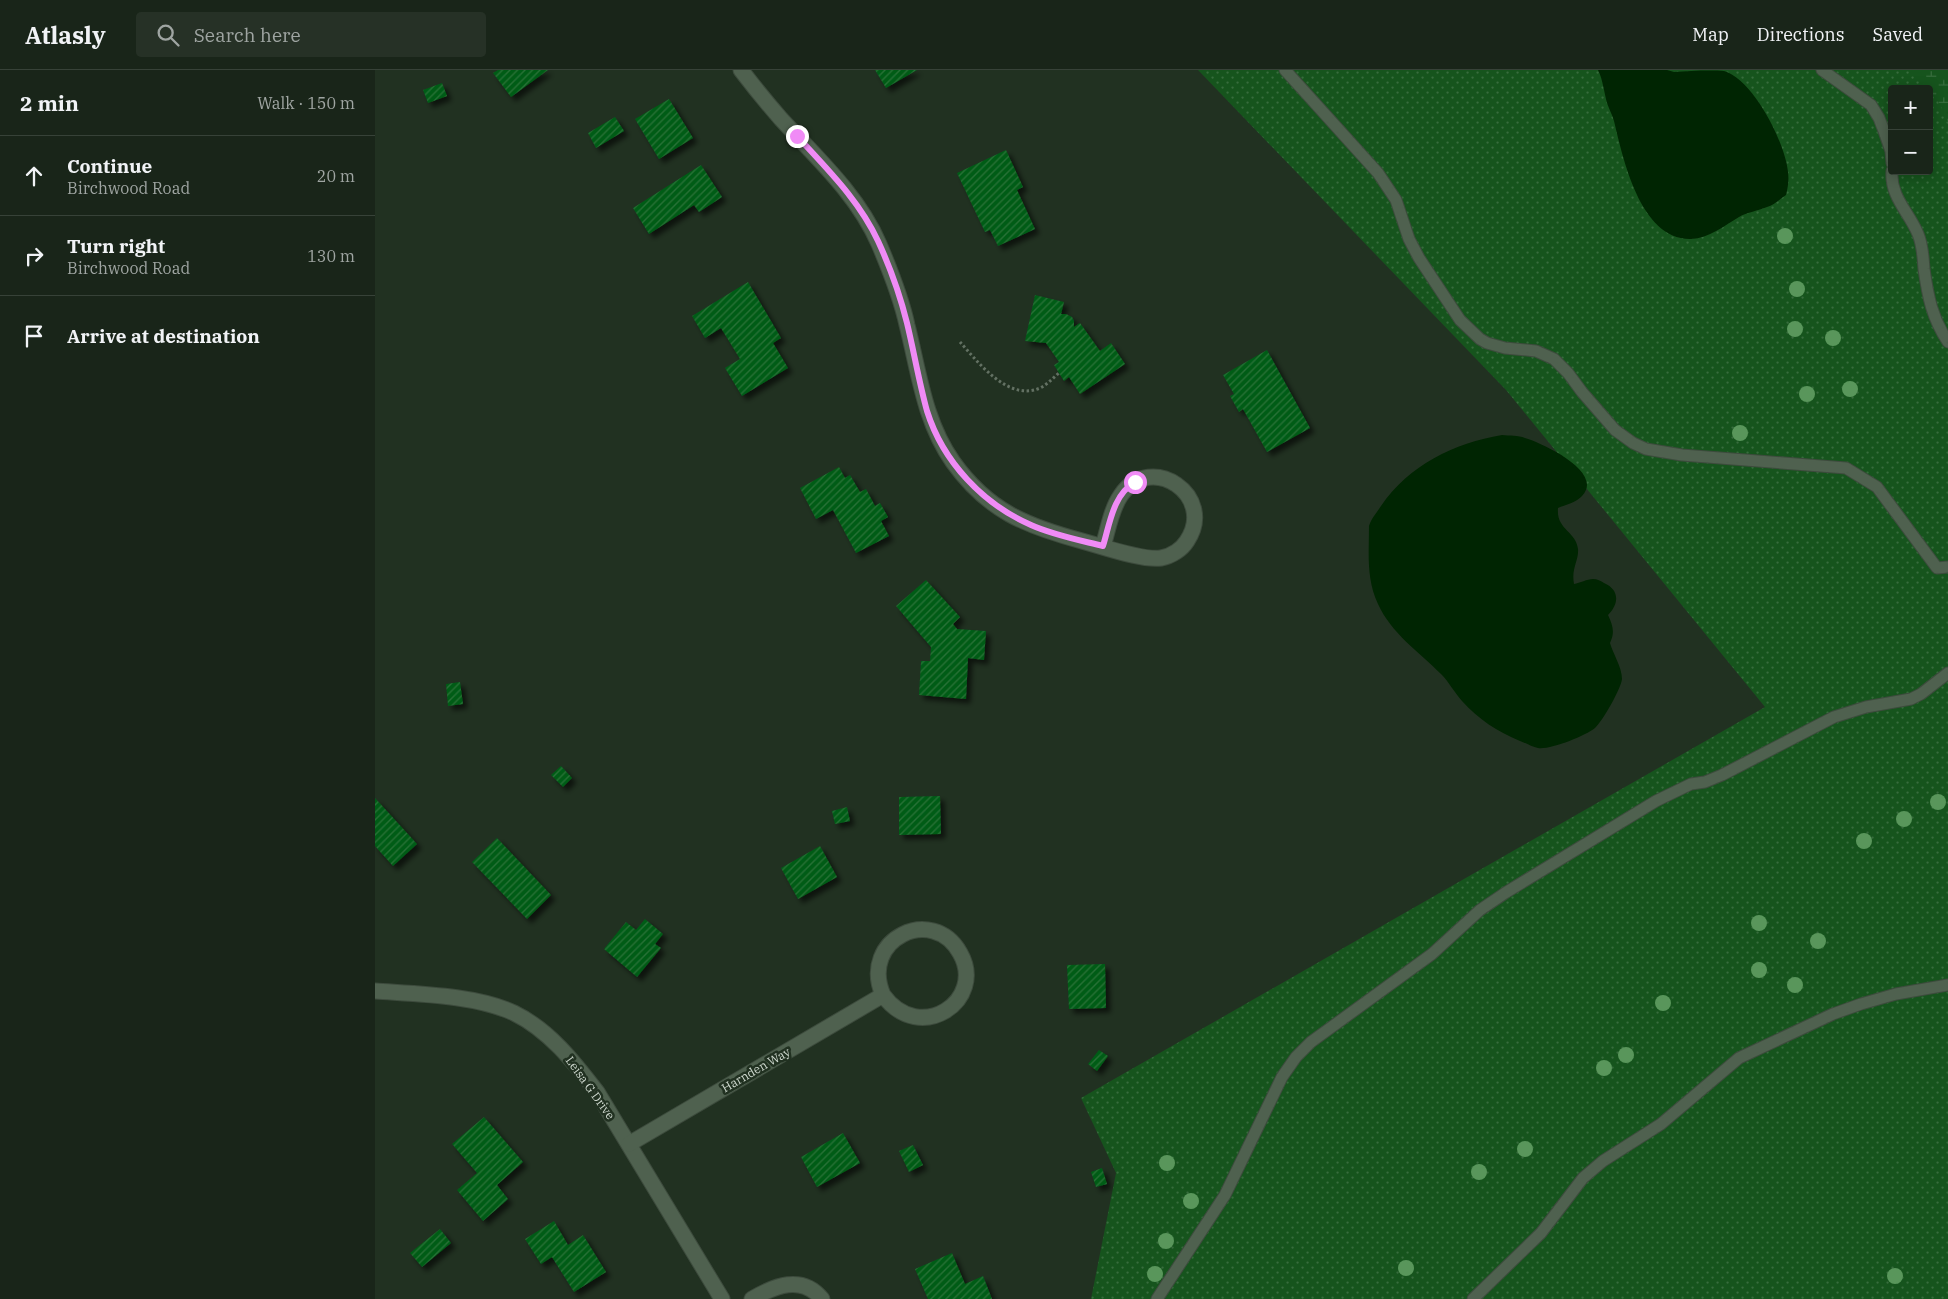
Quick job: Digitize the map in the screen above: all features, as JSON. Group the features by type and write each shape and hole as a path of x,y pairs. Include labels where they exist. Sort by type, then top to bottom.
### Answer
{"street":[{"path":"741,70 779,117 854,200 866,219 878,242 901,302 928,412 938,436 958,469 992,502 1041,530 1146,558 1162,558 1177,551 1185,544 1193,530 1194,515 1190,499 1180,487 1167,479 1151,477 1135,482 1117,500 1103,546"},
{"path":"923,930 941,934 951,941 961,954 966,974 961,994 948,1010 928,1018 907,1016 898,1011 883,995 878,978 880,960 890,944 905,934 923,930"},
{"name":"Leisa G Drive","path":"375,991 458,999 496,1007 515,1014 553,1040 579,1067 597,1092 721,1299"},
{"name":"Harnden Way","path":"629,1144 883,995"},
{"path":"752,1299 781,1285 795,1284 808,1288 822,1299"}],"lane":[{"path":"1285,70 1378,173 1395,200 1409,239 1419,258 1460,320 1480,339 1500,346 1536,351 1554,359 1615,430 1645,449 1682,455 1846,468 1877,487 1937,568 1948,567"},
{"path":"1823,70 1871,105 1879,118 1888,142"},
{"path":"1892,175 1891,181 1895,195 1919,235 1933,314 1948,342"},
{"path":"1157,1299 1225,1195 1282,1077 1296,1057 1311,1042 1432,954 1480,910 1598,835 1656,801 1691,784 1705,782 1730,771 1834,717 1866,707 1911,699 1921,694 1948,673"},
{"path":"1473,1299 1541,1233 1583,1178 1603,1162 1661,1124 1739,1058 1833,1014 1861,1004 1896,994 1948,985"}],"path":[{"path":"960,342 988,373 1005,385 1025,390 1039,388 1059,373"}],"green space":[{"path":"1198,70 1948,70 1948,1299 1091,1299 1116,1173 1081,1098 1765,707 1506,390"},
{"path":"1913,70 1948,70 1948,122 1940,104 1933,95 1933,85 1925,85"}],"shaded area":[{"path":"1598,70 1724,71 1735,77 1757,99 1781,145 1788,172 1786,195 1770,206 1742,215 1704,236 1691,239 1673,236 1659,226 1647,212 1637,194 1629,175"},
{"path":"1502,435 1517,436 1533,441 1557,452 1579,468 1585,478 1587,487 1580,498 1558,508 1560,521 1574,538 1578,549 1573,573 1574,584 1591,579 1597,580 1613,589 1616,598 1612,611 1608,615 1613,629 1610,643 1621,670 1621,684 1595,728 1584,735 1551,747 1533,747 1489,724 1468,708 1447,680 1406,642 1390,624 1378,604 1370,575 1369,526 1371,520 1392,492 1405,479 1434,458 1467,444"}],"building":[{"path":"498,70 548,70 511,97 493,73"},
{"path":"875,70 917,70 886,88"},
{"path":"442,83 447,96 428,103 423,90"},
{"path":"669,99 693,138 659,159 635,119"},
{"path":"615,117 624,131 596,148 588,133"},
{"path":"1006,150 1023,187 1017,190 1035,229 998,246 990,230 985,232 957,173"},
{"path":"701,165 722,197 699,212 694,205 649,234 633,208"},
{"path":"748,282 781,338 773,343 788,368 742,396 725,368 740,359 721,328 705,338 692,316"},
{"path":"1035,295 1064,302 1061,314 1072,317 1074,327 1080,323 1100,351 1111,343 1125,364 1080,394 1069,377 1064,381 1054,365 1059,362 1046,343 1025,341"},
{"path":"1267,350 1310,428 1267,452 1243,409 1239,412 1230,396 1234,394 1223,375"},
{"path":"839,467 845,478 850,475 860,492 866,489 875,506 880,503 888,517 881,521 889,536 856,553 833,510 816,519 800,488"},
{"path":"926,580 960,617 953,624 957,629 986,631 984,660 968,658 966,699 919,695 921,661 930,661 931,647 896,606"},
{"path":"460,682 463,704 448,706 446,684"},
{"path":"561,766 572,778 563,787 551,775"},
{"path":"940,796 941,834 899,835 899,797"},
{"path":"375,798 417,844 393,866 375,846"},
{"path":"847,807 850,821 835,824 832,811"},
{"path":"497,838 551,895 527,919 472,862"},
{"path":"820,846 837,877 798,899 781,868"},
{"path":"645,919 663,934 655,944 661,948 637,977 604,949 626,922 636,930"},
{"path":"1105,964 1106,1008 1069,1009 1067,965"},
{"path":"1099,1050 1108,1056 1097,1071 1088,1064"},
{"path":"484,1117 523,1162 497,1185 508,1199 483,1221 457,1190 477,1173 452,1144"},
{"path":"843,1133 860,1163 817,1187 801,1157"},
{"path":"913,1145 923,1165 909,1172 899,1151"},
{"path":"1102,1168 1107,1184 1096,1187 1091,1172"},
{"path":"554,1221 568,1245 583,1235 606,1272 574,1292 552,1257 541,1264 525,1239"},
{"path":"440,1229 451,1243 422,1267 410,1253"},
{"path":"952,1253 965,1284 983,1276 992,1299 928,1299 915,1269"}],"route":[{"path":"797,136 861,209 878,242 901,302 928,412 947,453 970,483 999,508 1024,522 1041,530 1103,546 1117,500 1135,482"}]}
